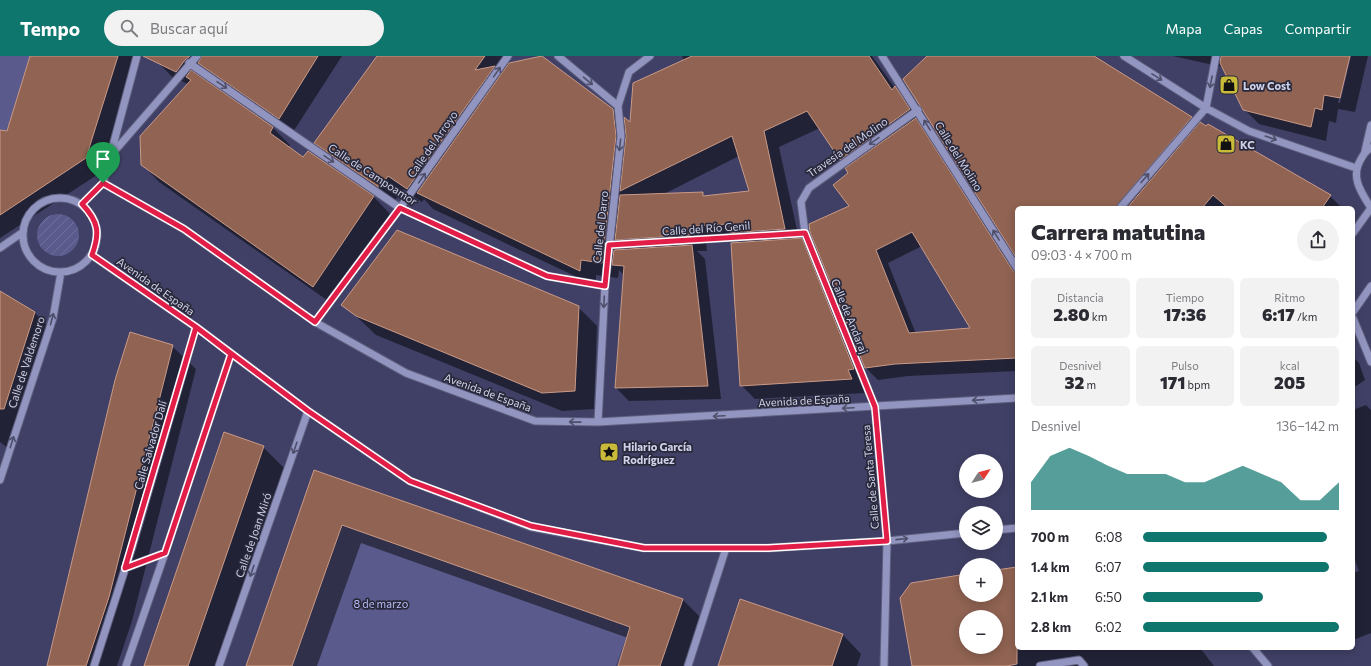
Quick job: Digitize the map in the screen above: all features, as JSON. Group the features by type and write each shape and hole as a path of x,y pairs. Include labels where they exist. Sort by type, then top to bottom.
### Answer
{"street":[{"path":"82,204 103,183 137,56"},
{"path":"111,156 189,63 197,56"},
{"name":"Calle del Arroyo","path":"315,322 400,208 508,56"},
{"path":"558,56 618,106 629,72 650,56"},
{"name":"Calle del Molino","path":"882,56 918,110 1015,265"},
{"path":"1124,56 1206,108 1249,131 1356,168"},
{"path":"1122,206 1206,108 1216,56"},
{"name":"Calle de Campoamor","path":"189,63 400,208 547,276 605,286"},
{"name":"Calle del Darro","path":"598,422 605,286 621,136 618,106"},
{"name":"Travesía del Molino","path":"805,233 801,202 809,188 918,110"},
{"path":"1355,230 1371,208 1359,188 1356,168 1368,150 1371,124"},
{"name":"Avenida de España","path":"103,183 184,229 315,322 406,374 535,421 598,422 1015,398"},
{"path":"63,197 82,204 92,214 98,229 97,242 92,255 76,269 61,272 48,270 37,264 30,257 25,246 23,232 28,215 37,205 50,198 63,197"},
{"path":"0,248 23,232"},
{"name":"Calle del Río Genil","path":"609,245 805,233"},
{"name":"Calle de Andaraj","path":"805,233 875,407"},
{"name":"Avenida de España","path":"92,255 196,327 308,411 410,481 531,526 644,548 768,548 887,541 959,534"},
{"name":"Calle de Valdemoro","path":"0,480 52,318 61,272"},
{"path":"1355,309 1371,286"},
{"path":"1355,323 1371,362"},
{"name":"Calle Salvador Dalí","path":"94,666 125,568 196,327"},
{"path":"126,666 231,354"},
{"name":"Calle de Santa Teresa","path":"875,407 887,541 884,666"},
{"name":"Calle de Joan Miró","path":"219,666 308,411"},
{"path":"1003,529 1015,528"},
{"path":"688,666 726,548"},
{"path":"125,568 165,553"},
{"path":"1256,650 1268,666"},
{"path":"1040,666 1079,660 1084,666"}],"green space":[{"path":"0,56 30,56 7,131 0,130"},
{"path":"58,214 73,220 79,235 73,250 58,256 43,250 37,235 43,220"},
{"name":"8 de marzo","path":"343,524 630,627 616,666 292,666"}],"building":[{"path":"30,56 118,56 86,158 0,215 0,130 7,131"},
{"path":"143,56 190,56 176,72"},
{"path":"202,56 318,56 279,119 198,63"},
{"path":"377,56 485,56 475,70 495,66 407,189 388,176 380,188 314,143"},
{"path":"542,56 613,109 616,136 602,263 581,260 580,271 417,193 509,63"},
{"path":"692,56 869,56 892,90 895,86 910,109 840,160 807,111 764,131 785,229 730,233 729,224 690,226 691,235 615,240 620,195 703,192 703,196 749,191 732,136 620,191 626,136 624,117 630,122 633,83"},
{"path":"927,56 1094,56 1192,117 1117,206 1015,206 1015,256 903,79"},
{"path":"1221,56 1350,56 1340,98 1324,95 1322,110 1315,108 1311,127 1243,110 1220,63"},
{"path":"191,70 273,127 270,133 303,157 308,151 374,196 313,287 141,165 140,136 191,80 186,77"},
{"path":"916,118 1015,272 1015,358 895,364 865,368 810,232 809,224 849,206 833,185 848,173 845,168","holes":["912,232 970,328 909,333 876,250"]},
{"path":"1200,122 1206,126 1208,124 1331,195 1323,206 1226,206 1213,195 1204,206 1129,206"},
{"path":"397,230 579,306 575,391 542,393 356,316 341,305"},
{"path":"802,238 854,369 848,370 852,379 740,386 731,243"},
{"path":"692,245 708,386 615,388 624,266 612,265 614,250"},
{"path":"0,291 35,312 4,409 0,409"},
{"path":"130,332 173,345 109,597 86,666 47,666 115,380"},
{"path":"224,432 264,446 188,666 144,666"},
{"path":"314,470 683,599 660,666 618,666 630,627 342,525 292,666 246,666"},
{"path":"1015,567 1015,650 1017,650 1017,664 1007,666 912,666 900,598 911,583 959,575 959,602 1003,602 1003,569"},
{"path":"740,599 843,634 832,666 718,666"}],"place":[{"name":"Low Cost","path":"1229,85"},
{"name":"KC","path":"1226,144"},
{"name":"Hilario García Rodríguez","path":"609,452"}],"route":[{"path":"103,183 82,204 92,214 98,229 97,242 92,255 196,327 231,354 165,553 125,568 196,327 308,411 410,481 531,526 644,548 768,548 887,541 875,407 805,233 609,245 605,286 547,276 400,208 315,322 184,229 103,183"}]}
